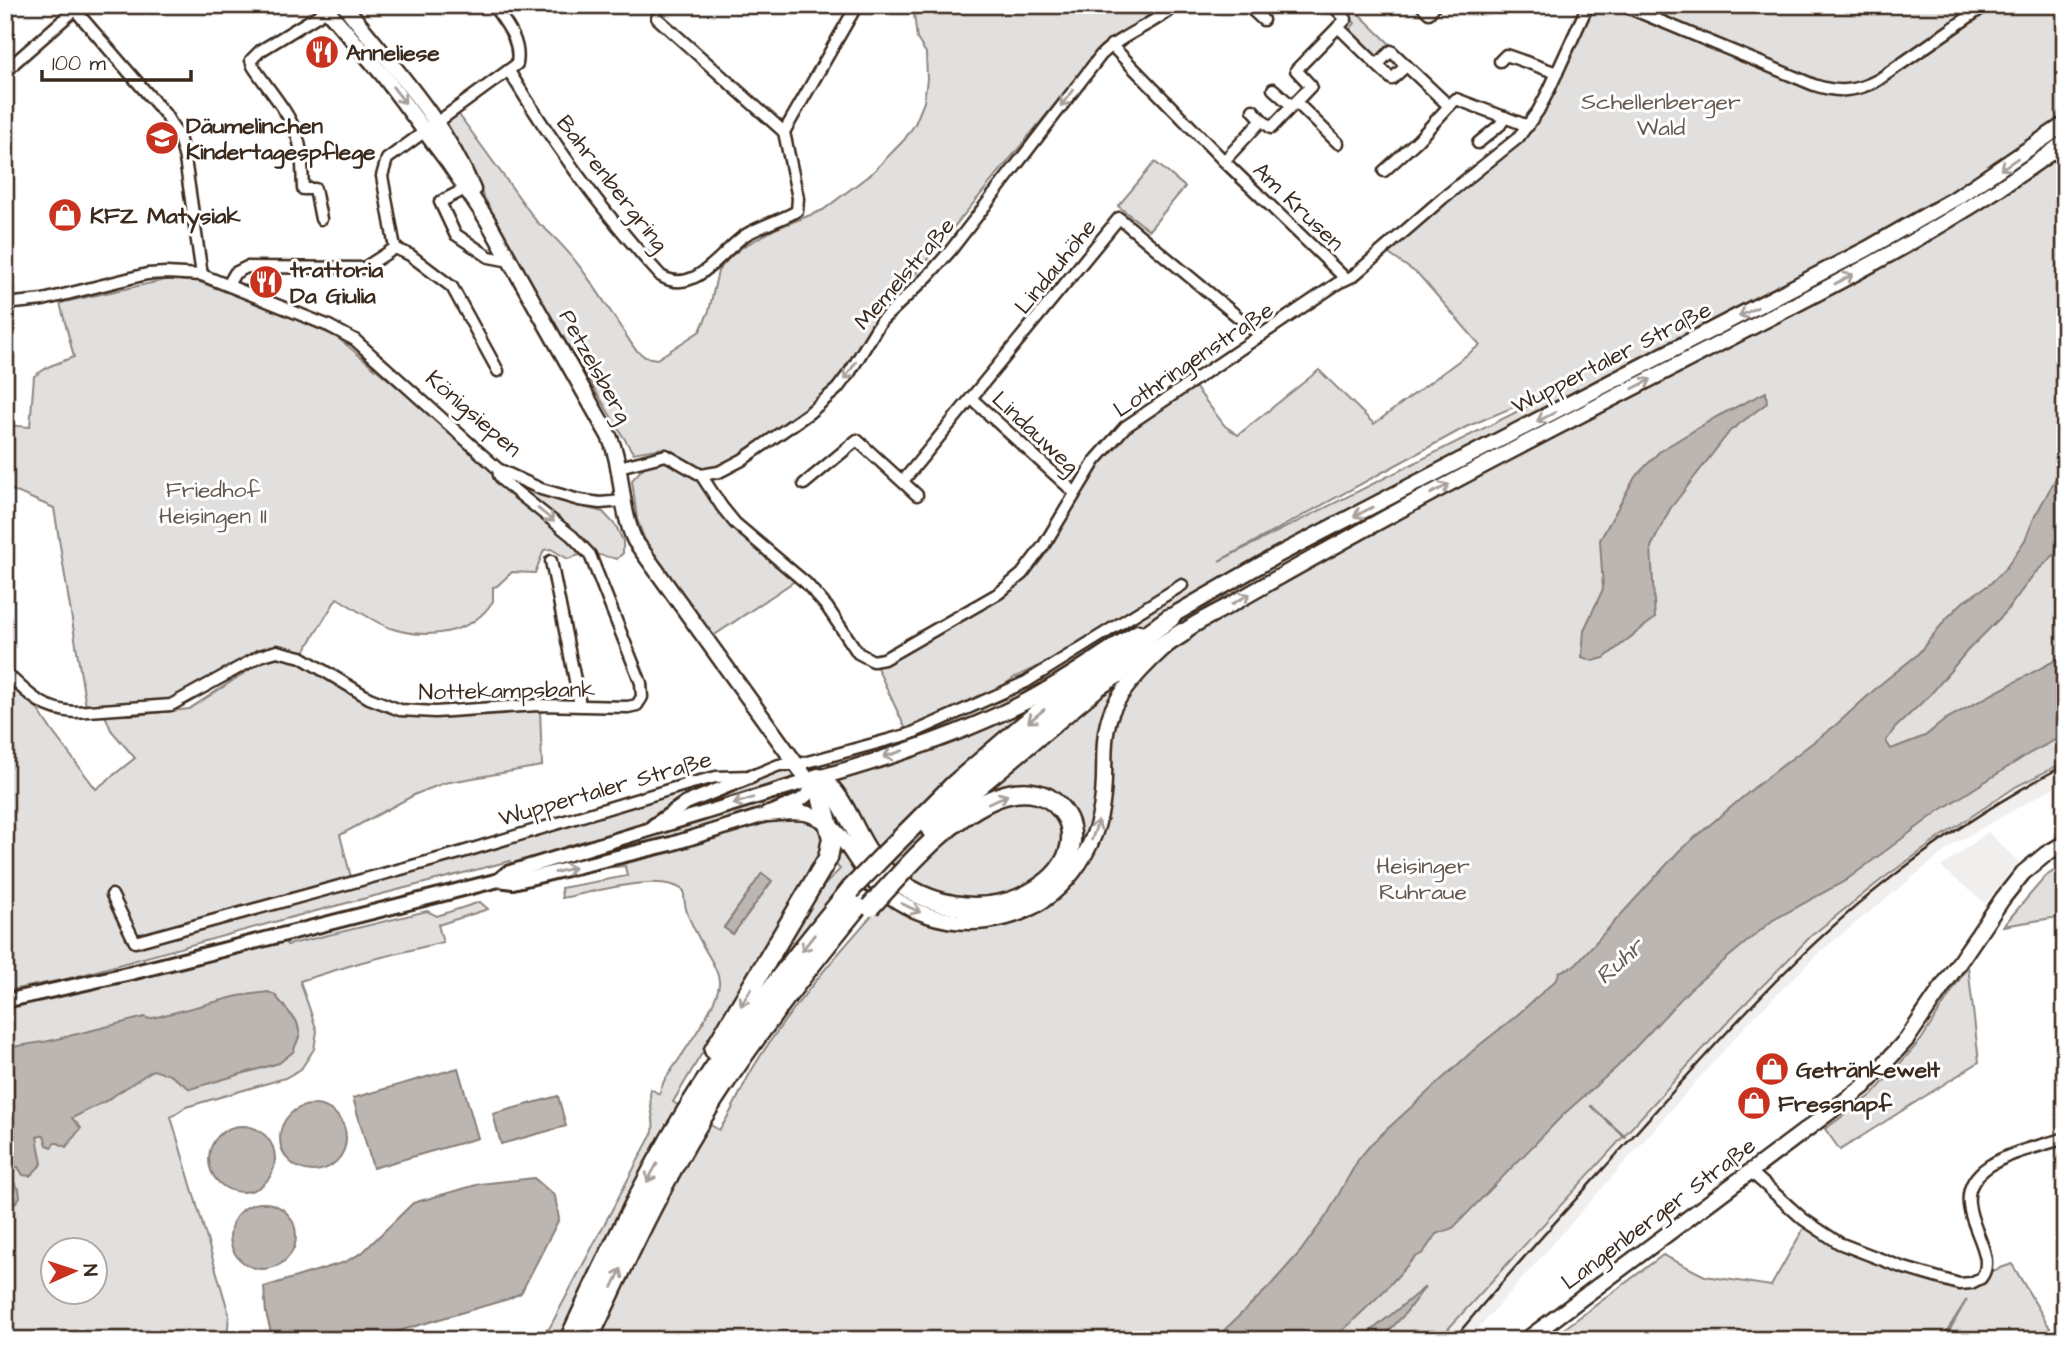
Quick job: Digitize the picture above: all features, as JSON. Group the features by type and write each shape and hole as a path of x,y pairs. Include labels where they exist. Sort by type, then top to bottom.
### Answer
{"highway":[{"path":"569,1340 627,1218 693,1117 747,1051 861,899 955,784 1037,714 1170,618"},
{"path":"588,1340 693,1117 740,1032 861,899 891,862 1098,686 1182,633"},
{"path":"693,1117 695,1084 826,864 832,838 815,786 831,786 860,841 891,862 908,889 939,904 978,907 994,905 1022,897 1046,883 1058,872 1069,853 1070,827 1062,810 1052,800 1024,792 1010,794 970,813 933,840 891,862"}],"main road":[{"name":"Petzelsberg","path":"344,5 431,126 609,436 619,467 624,501"},
{"name":"Petzelsberg","path":"325,8 461,160 485,218"},
{"name":"Wuppertaler Straße","path":"2065,124 1956,198 1867,250 1274,557 1170,618 1137,632 1058,683 958,732 815,786 861,867 902,905 936,919 985,921 1008,917 1045,899 1079,865 1097,828 1104,790 1105,732 1115,704 1134,678 1182,633 1432,493 1883,258 1959,214 2065,142"},
{"path":"624,501 631,532 638,546 796,765 815,786"},
{"path":"768,814 809,814 844,838"},
{"name":"Langenberger Straße","path":"1526,1340 1863,1087 1907,1039 2023,873 2065,843"}],"street":[{"path":"395,248 384,190 383,168 392,155 517,64 517,44 493,5"},
{"path":"656,18 784,132 857,5"},
{"name":"Memelstraße","path":"701,475 719,472 742,460 809,413 837,389 881,321 928,276 950,250 1111,45 1176,5"},
{"path":"1247,5 1263,20"},
{"path":"1294,104 1311,86 1296,70 1346,19 1332,5"},
{"path":"1421,5 1429,13 1435,5"},
{"name":"Lothringenstraße","path":"701,475 735,523 806,583 827,607 855,649 864,658 873,661 884,659 1011,584 1033,562 1107,445 1125,427 1358,272 1443,198 1518,138 1528,126 1557,73 1588,5"},
{"path":"1622,5 1834,91 1863,87 1878,80 1986,5"},
{"path":"5,53 9,68 78,7 165,114 179,137 185,159 202,275"},
{"path":"321,219 315,189 303,189 301,151 297,134 251,60 260,51 325,8"},
{"path":"1338,27 1392,79 1406,66"},
{"name":"Am Krusen","path":"1111,45 1224,161 1346,279"},
{"path":"1377,65 1391,51 1449,106"},
{"path":"1500,61 1506,55 1557,73"},
{"name":"Bahrenbergring","path":"509,71 536,115 607,216 667,280 698,276 745,235 797,211 798,198 784,132"},
{"path":"1273,89 1338,143"},
{"path":"1384,171 1456,99 1528,126"},
{"name":"Am Krusen","path":"1224,161 1262,120 1271,128 1294,104"},
{"path":"1253,110 1262,120"},
{"path":"1478,143 1500,125 1505,117"},
{"path":"465,189 440,202 455,234 489,257 510,261"},
{"name":"Lindauhöhe","path":"903,481 1119,218 1261,336"},
{"path":"228,285 235,273 247,267 364,268 395,248"},
{"path":"395,248 406,252 452,287 498,372"},
{"name":"Königsiepen","path":"5,304 43,300 147,274 166,272 202,275 329,326 355,340 499,469 541,489 579,500 600,503 624,501"},
{"name":"Lindauweg","path":"972,399 1075,493"},
{"path":"804,484 857,440 917,495"},
{"path":"619,467 666,455 701,475"},
{"name":"Nottekampsbank","path":"5,672 33,698 62,711 175,704 265,653 284,651 301,657 369,698 400,710 435,712 514,706 637,705 642,699 641,683 590,555 572,536 503,481 499,469"},
{"path":"551,561 580,705"},
{"name":"Wuppertaler Straße","path":"112,895 135,942 456,854 688,784 716,777 752,776 779,765 796,765 911,734 1026,682 1182,585"},
{"path":"644,832 685,803 752,776"},
{"path":"5,1001 131,973 499,880 513,882 671,844 768,814 802,800 815,786"},
{"path":"499,880 507,873 644,832 815,786"},
{"path":"1751,1172 1803,1219 1839,1243 1901,1267 1965,1284 1981,1278 1986,1269 1985,1257 1969,1205 1968,1195 1974,1181 1989,1166 2000,1160 2065,1138"}],"shaded area":[{"path":"5,204 12,229 11,244 14,245 11,291 5,291"},
{"path":"2065,762 2065,781 1954,844 1821,951 1748,1023 1468,1340 1438,1340 1735,1014 1811,936 1881,880 1945,834 2017,786"},
{"path":"1988,832 2019,862 1985,903 1941,867"}],"green space":[{"path":"913,5 1169,5 1098,52 888,307 825,395 785,427 727,466 707,471 663,448 633,453 556,325 441,121 457,112 537,222 579,265 635,349 645,357 657,359 700,331 709,311 718,271 730,257 775,229 823,210 872,173 904,140 915,124 924,102 927,79 926,53 917,39"},
{"path":"1338,5 1356,5 1359,14 1392,46 1379,59 1350,29 1355,23"},
{"name":"Heisinger Ruhraue","path":"1589,5 2065,5 2065,762 2017,786 1945,834 1881,880 1811,936 1735,1014 1438,1340 509,1340 549,1329 653,1132 651,1089 659,1094 664,1081 706,1017 718,991 717,972 690,920 684,891 673,885 643,883 562,898 561,888 627,876 625,866 592,869 519,887 510,861 67,979 5,991 5,682 34,704 96,789 135,758 111,730 105,715 136,715 189,709 269,657 278,655 292,657 368,700 408,714 444,715 540,708 542,766 444,783 416,794 340,835 353,885 678,783 726,781 710,790 780,765 816,762 911,735 985,705 1047,662 1015,677 984,699 907,732 874,661 900,651 1012,586 1033,565 1104,453 1118,438 1192,383 1225,426 1238,435 1319,370 1374,424 1480,345 1419,275 1386,252 1443,200 1518,140 1543,103","holes":["1572,384 1219,561 1466,427","822,851 840,869 818,892 777,956 780,960 848,878 880,906 829,964 781,1025 753,1068 719,1130 673,1102","762,874 771,882 733,934 724,927"]},
{"path":"1155,162 1185,187 1149,230 1118,206"},
{"name":"Friedhof Heisingen II","path":"188,278 263,305 337,337 515,484 603,512 616,526 623,541 623,553 617,559 592,554 568,559 551,549 544,550 535,573 512,572 493,587 493,601 484,612 461,628 447,632 418,634 390,628 337,598 302,655 284,648 159,706 86,707 54,508 12,490 5,490 5,425 30,427 34,376 50,366 74,357 60,303 170,279 187,281"},
{"path":"657,461 675,465 700,482 796,580 713,636 645,540 637,519 632,480 644,467"},
{"path":"2065,864 2065,916 2003,926 2046,876"},
{"path":"480,902 488,909 438,925 443,942 300,981 317,1031 314,1049 301,1069 285,1078 186,1107 171,1117 229,1314 227,1340 5,1340 5,1003 285,940 287,945 427,911 437,916"},
{"path":"1968,966 1979,1062 1840,1150 1825,1129 1872,1095 1921,1040"},
{"path":"1805,1226 1836,1245 1975,1285 1989,1272 2012,1264 2057,1340 1944,1340 1967,1299 1941,1340 1549,1340 1663,1255 1705,1276 1771,1286"}],"water":[{"path":"1766,392 1767,403 1730,431 1670,509 1651,547 1655,618 1604,658 1593,661 1582,657 1584,630 1603,589 1600,540 1635,477 1660,451 1718,416"},
{"name":"Ruhr","path":"2065,462 2065,532 2058,540 2055,554 2034,574 2005,613 1967,651 1931,694 1895,728 1886,741 1891,749 1925,736 1946,719 2065,655 2065,735 2030,753 1939,811 1845,881 1773,920 1690,989 1617,1067 1565,1113 1453,1228 1436,1234 1423,1253 1414,1258 1333,1340 1214,1340 1268,1288 1300,1252 1327,1215 1358,1160 1372,1143 1477,1047 1557,979 1559,972 1574,966 1680,850 1756,786 1837,724 1917,655 1963,602 1990,584 2006,568 2025,540"},
{"path":"762,873 772,881 733,934 724,928"},
{"path":"268,992 275,995 297,1022 300,1035 293,1052 279,1063 190,1089 170,1075 153,1070 106,1101 72,1118 81,1128 66,1147 54,1143 52,1147 47,1145 44,1135 37,1137 42,1164 30,1176 23,1175 18,1167 11,1169 9,1176 19,1189 20,1197 16,1202 5,1205 5,1048 49,1041 145,1017 149,1019 238,996"},
{"path":"458,1068 478,1138 373,1168 353,1098"},
{"path":"558,1096 566,1126 501,1144 493,1114"},
{"path":"313,1105 326,1108 336,1115 343,1125 346,1138 343,1151 336,1161 326,1168 313,1171 300,1168 290,1161 283,1151 280,1138 283,1125 290,1115 300,1108"},
{"path":"242,1126 265,1136 275,1159 265,1182 242,1192 219,1182 209,1159 219,1136"},
{"path":"534,1178 555,1196 559,1219 521,1293 368,1340 273,1340 266,1313 264,1287 345,1262 362,1253 413,1203 480,1184"},
{"path":"263,1203 286,1213 296,1236 286,1259 263,1269 240,1259 230,1236 240,1213"},
{"path":"1425,1287 1380,1340 1360,1340"}],"waterway":[{"path":"1591,1106 1625,1137"}],"railway":[{"path":"1453,1340 1717,1042 1814,944 1848,913 1926,851 1971,820 2065,765"}],"place":[{"name":"Anneliese","path":"322,52"},
{"name":"Däumelinchen Kindertagespflege","path":"162,138"},
{"name":"KFZ Matysiak","path":"65,215"},
{"name":"trattoria Da Giulia","path":"266,282"},
{"name":"Getränkewelt","path":"1772,1069"},
{"name":"Fressnapf","path":"1754,1103"}],"park label":[{"name":"Schellenberger Wald","path":"1661,114"}]}
